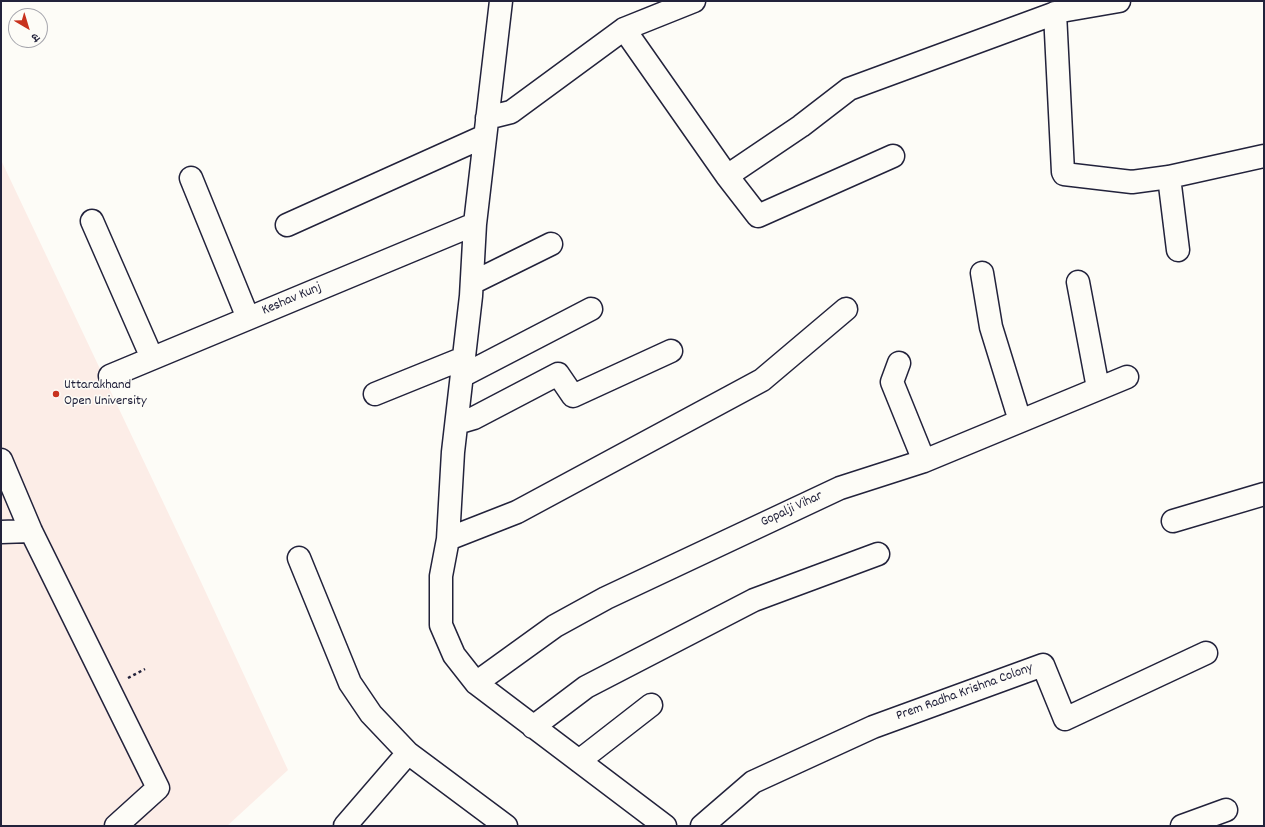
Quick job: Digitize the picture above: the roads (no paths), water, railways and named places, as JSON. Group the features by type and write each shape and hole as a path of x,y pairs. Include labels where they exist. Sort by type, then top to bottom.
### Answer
{"street":[{"path":"501,1 475,224 472,283 453,452 448,539 441,576 441,625 454,655 476,683 665,826"},
{"path":"287,225 486,127 510,112 624,29 694,1"},
{"path":"727,176 801,126 849,89 1060,11 1119,1"},
{"path":"1056,13 1064,174 1132,182 1169,177 1264,156"},
{"path":"624,29 727,176 758,216 893,156"},
{"path":"1169,177 1178,250"},
{"path":"191,178 248,318"},
{"path":"92,221 152,358"},
{"name":"Keshav Kunj","path":"110,376 475,224"},
{"path":"472,283 551,244"},
{"path":"982,273 991,327 1020,421"},
{"path":"1078,282 1098,388"},
{"path":"375,394 463,367 591,309"},
{"path":"448,539 517,512 762,380 846,309"},
{"path":"457,423 474,418 558,374 573,396 671,351"},
{"path":"899,363 892,382 924,461"},
{"name":"Gopalji Vihar","path":"476,683 554,626 606,598 840,488 924,461 1127,376"},
{"path":"1,460 31,531 158,788 116,826"},
{"path":"1173,521 1264,494"},
{"path":"1,532 31,531"},
{"path":"533,726 586,687 754,600 878,554"},
{"path":"299,558 350,683 371,714 408,753 483,817 506,826"},
{"name":"Prem Radha Krishna Colony","path":"702,826 753,782 873,727 1043,665 1065,719 1206,653"},
{"path":"579,761 651,705"},
{"path":"345,826 408,753"},
{"path":"1182,826 1226,810"}],"place":[{"name":"Uttarakhand Open University","path":"56,394"}]}
